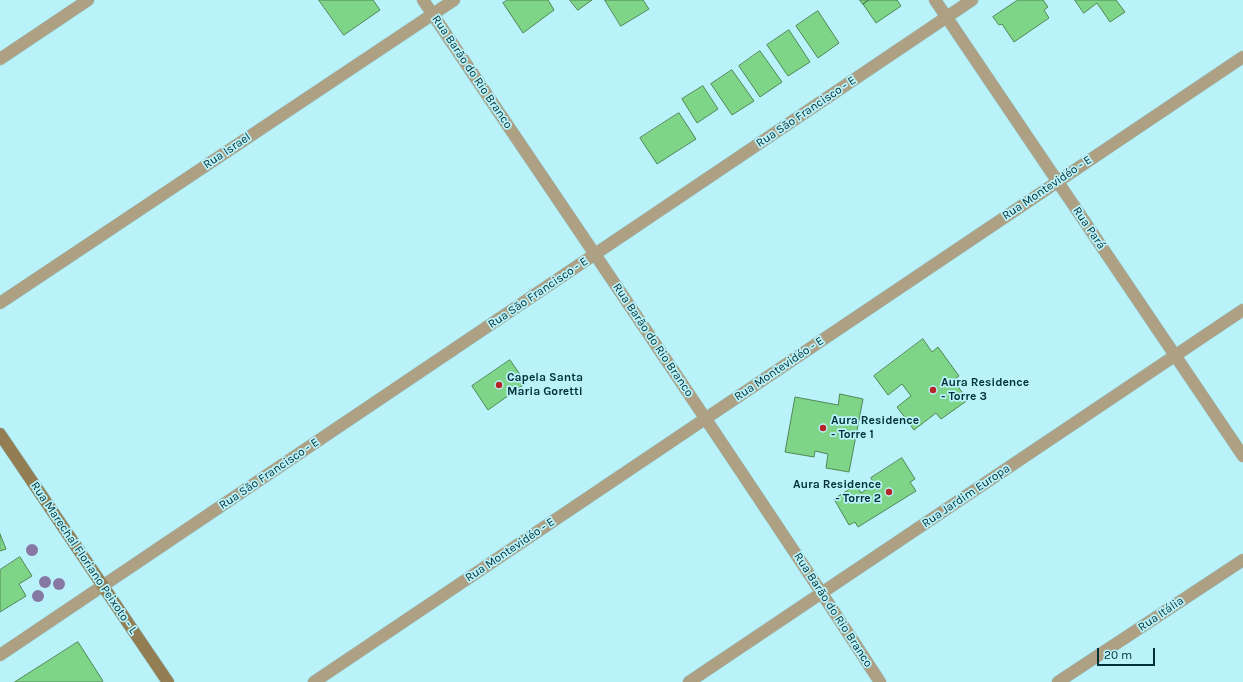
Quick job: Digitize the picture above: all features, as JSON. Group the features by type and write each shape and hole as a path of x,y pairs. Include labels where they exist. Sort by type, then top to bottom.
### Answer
{"street":[{"path":"0,59 88,0"},
{"name":"Rua Barão do Rio Branco","path":"423,0 595,254 880,682"},
{"name":"Rua Israel","path":"0,303 454,0"},
{"name":"Rua Pará","path":"935,0 1243,456"},
{"name":"Rua São Francisco - E","path":"0,655 972,0"},
{"name":"Rua Montevidéo - E","path":"314,682 1243,57"},
{"name":"Rua Jardim Europa","path":"689,682 1243,310"},
{"name":"Rua Marechal Floriano Peixoto - L","path":"0,434 168,682"},
{"name":"Rua Itália","path":"1058,682 1243,560"}],"building":[{"path":"319,0 373,0 380,10 344,35"},
{"path":"508,0 548,0 554,10 523,33 503,3"},
{"path":"570,0 592,0 578,10"},
{"path":"605,0 643,0 649,9 621,26"},
{"path":"860,0 869,0 863,4"},
{"path":"869,0 897,0 901,6 876,23 863,4"},
{"path":"1018,0 1043,0 1048,7 1044,10 1049,18 1014,42 1002,24 999,25 993,17"},
{"path":"1075,0 1116,0 1125,12 1110,22 1097,3 1084,13"},
{"path":"818,11 839,43 818,58 796,26"},
{"path":"789,30 810,62 788,76 767,45"},
{"path":"760,51 782,82 760,97 739,66"},
{"path":"732,70 754,101 732,115 711,84"},
{"path":"703,86 718,109 697,123 682,99"},
{"path":"679,113 696,139 657,164 640,138"},
{"name":"Aura Residence - Torre 3","path":"923,339 932,352 938,347 959,376 953,380 968,400 941,419 936,413 914,430 897,407 911,396 902,384 888,395 874,376"},
{"name":"Capela Santa Maria Goretti","path":"510,360 526,383 488,410 472,386"},
{"name":"Aura Residence - Torre 1","path":"840,394 863,399 849,472 826,468 828,454 815,451 814,457 785,452 795,397 838,405"},
{"name":"Aura Residence - Torre 2","path":"902,458 915,479 910,482 916,491 858,527 855,522 849,525 834,499 856,485 861,493 874,484 871,478"},
{"path":"0,534 6,549 0,551"},
{"path":"20,557 32,576 19,584 26,596 0,612 0,570"},
{"path":"78,642 103,681 15,682"}],"place":[{"name":"Capela Santa Maria Goretti","path":"499,385"},
{"name":"Aura Residence - Torre 3","path":"933,390"},
{"name":"Aura Residence - Torre 1","path":"823,428"},
{"name":"Aura Residence - Torre 2","path":"889,492"}]}
